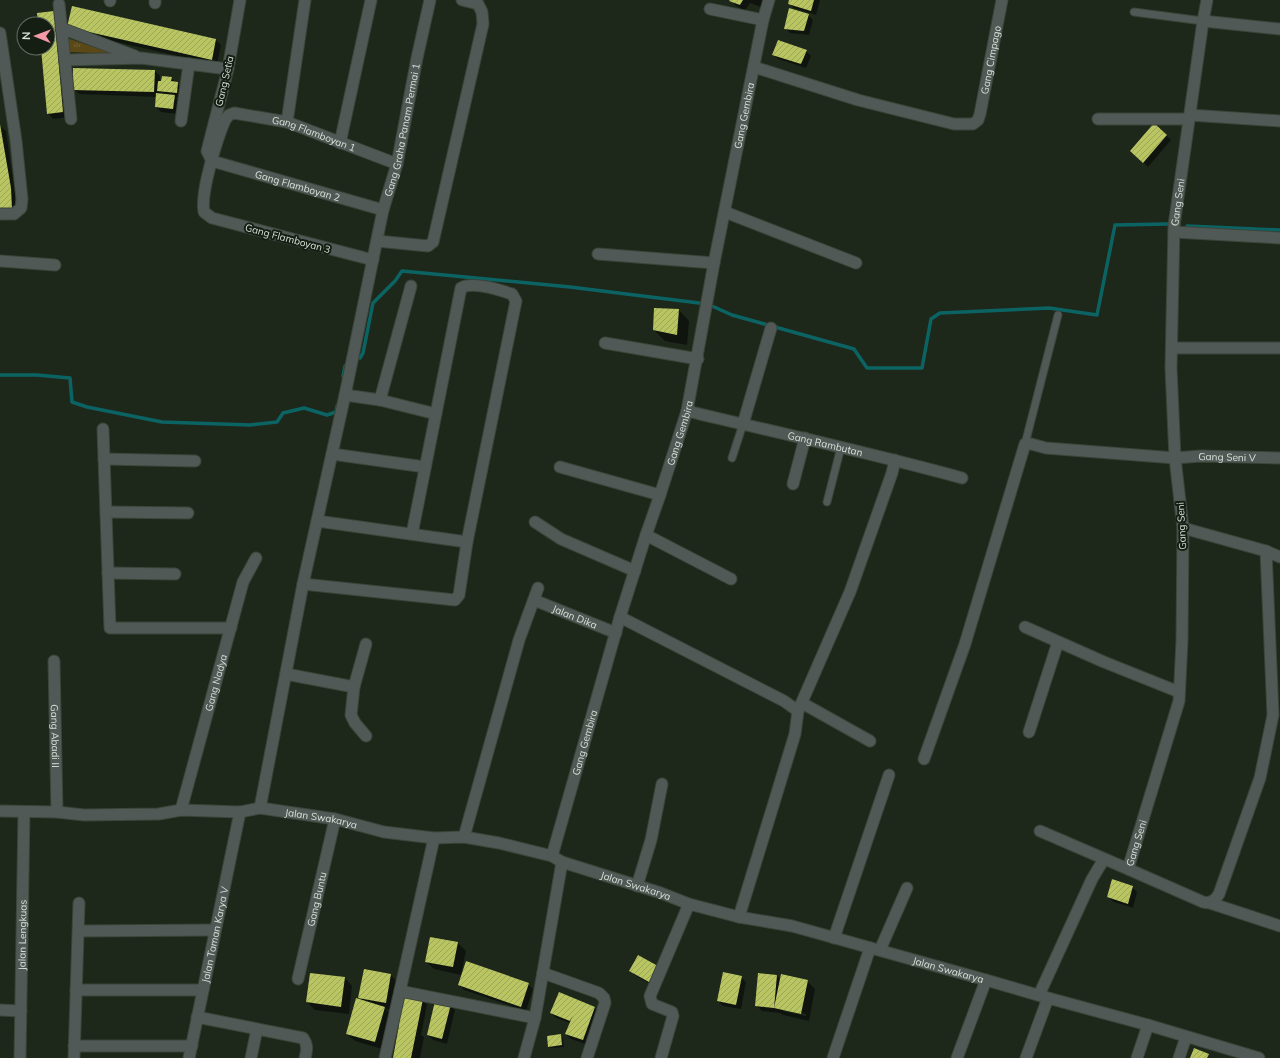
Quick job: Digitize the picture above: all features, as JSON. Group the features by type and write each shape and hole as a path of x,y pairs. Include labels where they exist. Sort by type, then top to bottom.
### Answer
{"street":[{"name":"Gang Setia","path":"212,161 207,151 228,69 240,0"},
{"path":"287,122 305,0"},
{"path":"340,143 371,0"},
{"name":"Gang Graha Panam Permai 1","path":"260,808 303,584 345,395 383,210 397,164 417,58 430,0"},
{"path":"377,242 428,246 433,242 483,24 482,12 478,4 462,0"},
{"name":"Gang Gembira","path":"524,1058 535,1018 543,973 557,859 620,617 687,411 698,359 714,263 763,20 769,0"},
{"name":"Gang Cimpago","path":"754,67 858,100 954,124 970,125 978,120 1002,0"},
{"name":"Gang Seni","path":"1040,830 1128,869 1179,701 1182,641 1183,528 1175,458 1171,368 1174,232 1175,214 1207,0"},
{"path":"59,4 71,119"},
{"path":"710,9 763,20"},
{"path":"1203,21 1280,29"},
{"path":"61,28 141,58"},
{"path":"0,33 16,141 22,199 21,208 14,214 0,214"},
{"path":"65,60 141,58 228,69"},
{"path":"181,120 189,64"},
{"name":"Gang Flamboyan 1","path":"212,161 220,130 229,115 234,113 287,122 397,164"},
{"path":"1098,119 1189,117 1280,121"},
{"name":"Gang Flamboyan 2","path":"212,161 383,210"},
{"name":"Gang Flamboyan 3","path":"212,161 202,204 204,212 212,218 373,260"},
{"path":"725,212 856,263"},
{"path":"1174,232 1280,238"},
{"path":"598,254 714,263"},
{"path":"0,261 55,265"},
{"path":"303,584 455,600 459,595 467,542 516,301 512,294 485,287 468,285 461,288 412,534"},
{"path":"380,400 411,286"},
{"path":"743,424 771,328"},
{"path":"605,343 698,359"},
{"path":"1172,348 1280,348"},
{"path":"345,395 380,400 436,414"},
{"name":"Gang Rambutan","path":"687,411 805,438 962,478"},
{"path":"103,429 110,628 231,628"},
{"path":"793,484 805,438"},
{"path":"924,759 965,644 1025,444"},
{"name":"Gang Seni V","path":"1025,444 1046,448 1175,458 1201,456 1280,458"},
{"path":"332,454 425,467"},
{"path":"104,459 195,461"},
{"path":"739,917 795,734 800,707 850,592 892,473 895,460"},
{"path":"560,467 660,495"},
{"path":"106,512 188,513"},
{"path":"317,521 467,542"},
{"path":"535,522 561,539 635,571"},
{"path":"1183,528 1266,551 1280,557"},
{"path":"646,535 731,579"},
{"path":"1210,902 1214,901 1219,894 1260,778 1273,715 1266,551"},
{"name":"Gang Nadya","path":"181,810 243,582 256,558"},
{"path":"108,573 175,574"},
{"path":"464,837 519,640 538,588"},
{"name":"Jalan Dika","path":"534,600 616,633"},
{"path":"620,617 784,701 800,707 870,741"},
{"path":"1025,627 1179,692"},
{"path":"1029,732 1058,642"},
{"path":"366,644 354,687 351,715 355,723 366,736"},
{"name":"Gang Abadi II","path":"54,661 57,812"},
{"path":"286,674 354,687"},
{"path":"834,938 889,775"},
{"path":"637,886 650,840 662,784"},
{"name":"Jalan Swakarya","path":"0,811 57,812 84,815 151,814 181,810 240,812 260,808 335,819 384,832 434,838 464,837 499,843 557,859 661,893 688,904 739,917 792,926 1148,1025 1259,1058"},
{"name":"Jalan Lengkuas","path":"20,1058 22,1012 24,812"},
{"name":"Jalan Taman Karya V","path":"189,1058 240,812"},
{"name":"Gang Buntu","path":"298,979 335,819"},
{"path":"385,1058 434,838"},
{"path":"1026,1058 1044,996 1092,878 1104,859"},
{"path":"1128,869 1203,902 1210,902 1280,926"},
{"path":"833,1058 875,949 907,888"},
{"path":"74,1058 79,903"},
{"path":"660,1058 673,1016 672,1012 652,1004 650,996 688,904"},
{"path":"78,931 215,930"},
{"path":"543,973 599,993 604,998 605,1003 587,1058"},
{"path":"957,1058 986,980"},
{"path":"76,990 203,990"},
{"path":"400,991 535,1018"},
{"path":"0,1010 22,1012"},
{"path":"197,1017 303,1038 306,1042 307,1048 306,1058"},
{"path":"1137,1058 1148,1025"},
{"path":"251,1058 257,1029"},
{"path":"1179,1058 1186,1037"},
{"path":"74,1046 192,1046"}],"lane":[{"path":"1134,12 1203,21"},
{"path":"1025,444 1058,315"},
{"path":"732,458 743,424"},
{"path":"827,502 841,447"}],"green space":[{"path":"67,38 115,54 69,52"}],"building":[{"path":"743,0 740,5 729,1"},
{"path":"789,0 814,0 811,11 788,4"},
{"path":"72,6 216,39 212,60 67,27"},
{"path":"789,8 809,14 804,31 784,29"},
{"path":"54,11 54,16 37,16 37,13"},
{"path":"56,33 63,112 47,114 42,56 56,56"},
{"path":"778,40 807,50 801,64 772,55"},
{"path":"73,68 155,70 154,92 73,90"},
{"path":"162,76 172,77 171,81 178,82 177,93 157,91 158,81 161,81"},
{"path":"156,93 175,95 173,109 155,107"},
{"path":"1154,123 1167,135 1143,163 1130,151"},
{"path":"0,124 11,188 12,209 0,209"},
{"path":"654,308 679,309 677,335 653,330"},
{"path":"1112,879 1133,886 1128,904 1107,897"},
{"path":"430,937 458,942 453,967 425,962"},
{"path":"638,955 658,966 649,982 629,971"},
{"path":"466,961 529,983 521,1007 458,985"},
{"path":"364,969 391,974 386,1003 358,998"},
{"path":"723,972 742,976 736,1005 717,1001"},
{"path":"310,973 345,977 341,1007 306,1002"},
{"path":"758,973 777,975 774,1008 755,1006"},
{"path":"781,974 808,980 801,1014 774,1008"},
{"path":"559,992 595,1007 583,1040 565,1034 573,1015 570,1021 550,1013"},
{"path":"403,995 423,999 411,1058 393,1058 399,1025 397,1025"},
{"path":"356,998 385,1007 375,1042 346,1034"},
{"path":"435,1001 451,1004 442,1039 427,1035"},
{"path":"561,1034 562,1045 548,1047 547,1036"},
{"path":"1194,1048 1209,1054 1207,1058 1190,1058"}],"waterway":[{"path":"712,306 732,315 854,349 867,368 922,368 931,319 940,313 1049,308 1097,315 1115,225 1168,224"},
{"path":"1187,226 1280,230"},
{"path":"360,358 363,353 373,303 395,281 402,271 570,287 699,303"},
{"path":"343,376 345,366"},
{"path":"0,375 37,375 70,378 72,402 87,407 162,422 250,425 277,422 283,413 304,408 327,415 336,412 337,406"}]}
